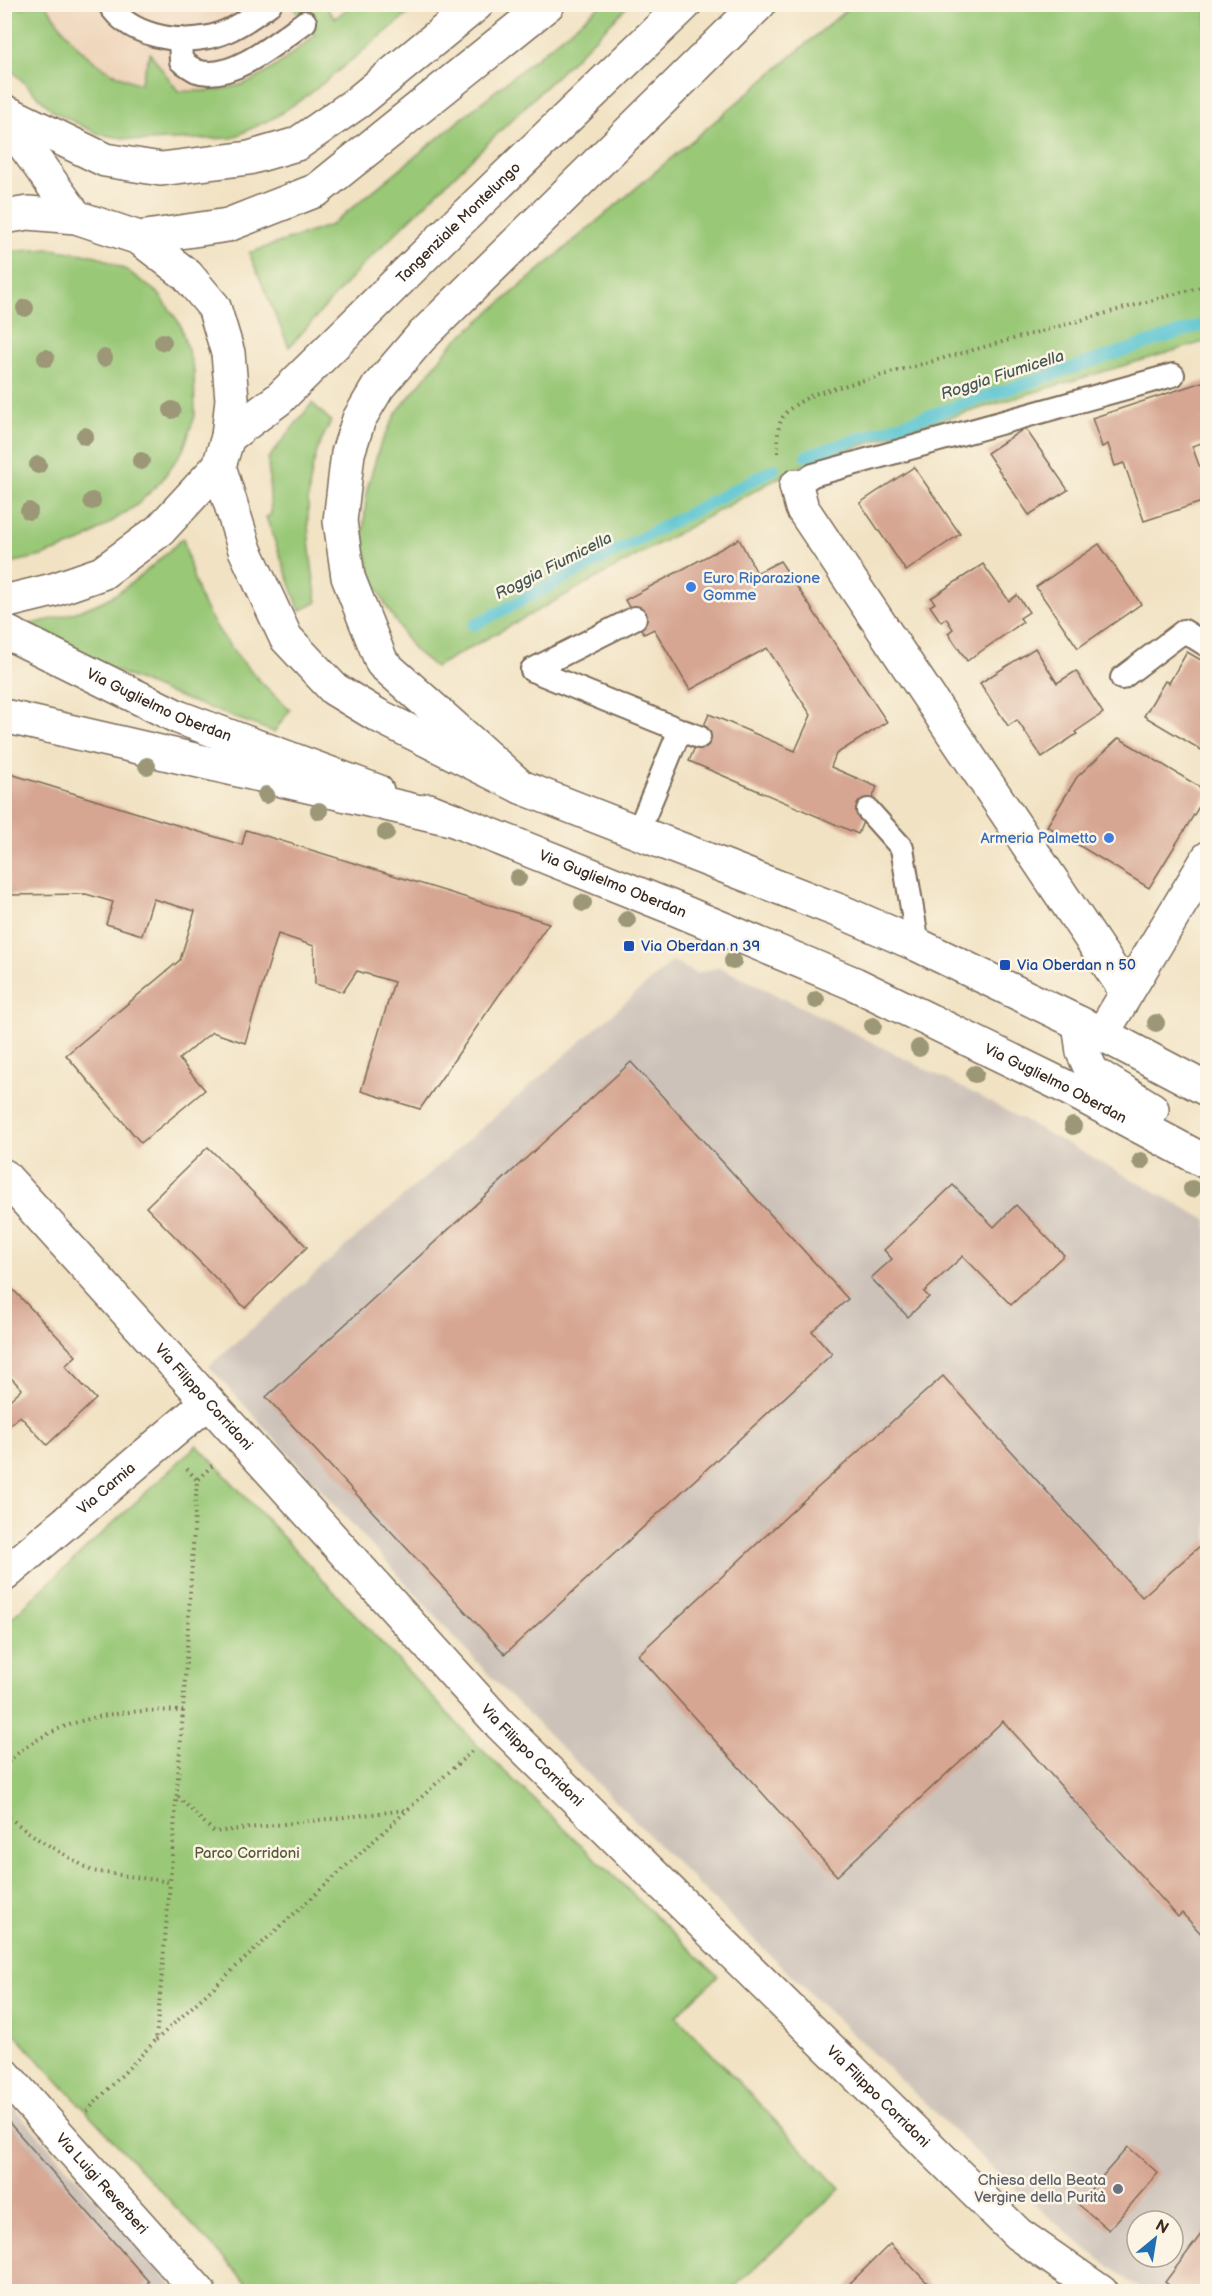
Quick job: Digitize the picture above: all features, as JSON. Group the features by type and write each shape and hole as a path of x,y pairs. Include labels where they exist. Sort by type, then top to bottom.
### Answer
{"main road":[{"path":"4,111 105,160 161,169 249,158 297,144 358,102 477,4"},
{"path":"139,238 228,225 317,190 548,4"},
{"name":"Tangenziale Montelungo","path":"4,602 53,590 102,573 160,530 223,452 685,4"},
{"path":"521,787 382,663 348,577 340,521 348,453 359,418 378,387 420,339 759,4"},
{"path":"4,117 76,217"},
{"path":"4,217 28,213 76,217 139,238 187,275 214,307 228,353 232,399 223,452 245,550 286,638 334,689 377,715 521,787 842,912 918,945 1090,1028 1208,1090"},
{"path":"796,486 802,508 1126,991"},
{"name":"Via Guglielmo Oberdan","path":"4,632 178,717 455,820 855,984 1060,1084 1208,1163"},
{"path":"4,716 455,820"},
{"path":"1208,858 1126,991 1090,1028 1083,1052 1092,1072 1178,1123 1208,1156"},
{"name":"Via Filippo Corridoni","path":"4,1176 500,1724 1018,2234 1101,2292"},
{"name":"Via Carnia","path":"4,1575 208,1402"},
{"name":"Via Luigi Reverberi","path":"4,2074 199,2292"}],"lane":[{"path":"109,4 114,13 134,27 166,38 180,39 210,37 234,27 270,4"},
{"path":"180,39 182,61 198,72 218,73 254,60 305,22"},
{"path":"796,486 813,475 1173,375"},
{"path":"635,618 532,670 689,734 638,832"},
{"path":"1122,678 1184,631 1208,646"},
{"path":"868,810 902,848 918,945"}],"path":[{"path":"796,486 778,455 777,434 787,409 814,394 1208,285"},
{"path":"156,2040 177,1796 197,1480 215,1463 255,1453"},
{"path":"4,1766 24,1748 50,1731 96,1717 152,1709 183,1711"},
{"path":"62,2139 156,2040 500,1724"},
{"path":"177,1796 214,1832 408,1810"},
{"path":"4,1814 38,1839 92,1871 170,1882"}],"shaded area":[{"path":"46,5 301,5 295,9 316,35 292,55 250,81 206,92 178,91 150,53 140,84 110,73 97,65 60,26"},
{"path":"673,961 696,974 719,967 975,1094 1207,1220 1207,2291 1143,2291 1090,2252 1001,2176 743,1929 488,1674 209,1366"},
{"path":"5,2098 177,2291 5,2291"}],"green space":[{"path":"4,5 18,5 21,9 29,5 46,5 85,54 109,71 140,84 150,53 178,91 187,91 234,87 260,77 284,60 315,35 295,9 301,5 324,5 335,18 352,5 419,5 311,93 275,117 232,138 141,141 98,134 53,111 5,64"},
{"path":"601,5 629,5 361,267 289,347 249,253 331,225"},
{"path":"852,5 1207,5 1207,341 911,429 798,467 435,667 413,649 386,606 371,575 363,536 367,489 380,445 397,412 452,344"},
{"path":"51,249 97,256 128,271 159,294 180,324 194,371 195,416 183,450 162,480 137,505 81,542 42,556 5,564 5,252"},
{"path":"312,403 331,421 317,451 309,491 308,528 317,602 300,611 266,517 271,515 268,459"},
{"path":"183,538 196,588 212,620 242,661 290,710 274,732 166,692 15,628 67,615 116,594"},
{"name":"Parco Corridoni","path":"197,1445 478,1746 718,1976 676,2016 840,2189 730,2291 254,2291 5,2024 5,1624"}],"building":[{"path":"1208,380 1208,441 1192,446 1208,490 1208,500 1144,521 1124,463 1115,466 1108,444 1102,447 1092,418"},
{"path":"1025,428 1068,490 1029,515 987,453"},
{"path":"914,467 960,534 906,571 860,503"},
{"path":"739,539 757,573 780,561 887,722 836,754 831,767 877,787 858,834 689,761 709,714 795,751 811,715 767,648 690,690 654,629 644,634 625,600"},
{"path":"1099,544 1141,604 1078,648 1036,587"},
{"path":"983,564 1009,601 1017,595 1029,612 1020,618 1023,622 967,661 948,633 953,629 946,618 941,622 930,606 935,603 931,598"},
{"path":"1035,648 1057,683 1076,671 1103,713 1075,732 1077,734 1042,757 1017,720 1008,726 980,683"},
{"path":"1187,652 1208,664 1208,754 1144,716 1165,681 1169,683"},
{"path":"1119,738 1208,792 1149,888 1047,826 1077,777"},
{"path":"4,772 242,845 246,830 549,923 420,1109 361,1091 394,982 357,971 343,992 315,984 314,946 278,934 245,1043 212,1032 179,1059 205,1090 141,1143 66,1055 180,960 195,911 153,899 142,935 106,924 113,902 86,894 9,895 8,867 4,866"},
{"path":"631,1062 848,1299 812,1331 832,1354 505,1654 266,1397"},
{"path":"208,1147 307,1247 245,1308 146,1207"},
{"path":"953,1185 994,1227 1016,1205 1064,1255 1011,1305 963,1256 924,1292 929,1297 908,1317 871,1278 892,1259 884,1250"},
{"path":"4,1280 76,1356 65,1366 96,1399 47,1445 20,1416 4,1430 4,1405 22,1389 4,1371"},
{"path":"943,1376 1142,1597 1208,1539 1208,1941 1182,1913 1178,1917 1003,1721 837,1876 638,1655 804,1500"},
{"path":"5,2118 149,2282 138,2292 5,2292"},
{"name":"Chiesa della Beata Vergine della Purità","path":"1128,2147 1158,2173 1109,2230 1078,2204"},
{"path":"1208,2225 1208,2292 1178,2292 1165,2282 1175,2269 1185,2269 1185,2255"},
{"path":"890,2244 936,2292 841,2292"}],"waterway":[{"name":"Roggia Fiumicella","path":"806,456 1208,323"},
{"name":"Roggia Fiumicella","path":"474,625 774,469"}],"place":[{"name":"Euro Riparazione Gomme","path":"691,587"},
{"name":"Armeria Palmetto","path":"1109,838"},
{"name":"Via Oberdan n 39","path":"629,946"},
{"name":"Via Oberdan n 50","path":"1005,965"},
{"name":"Chiesa della Beata Vergine della Purità","path":"1118,2189"}]}
